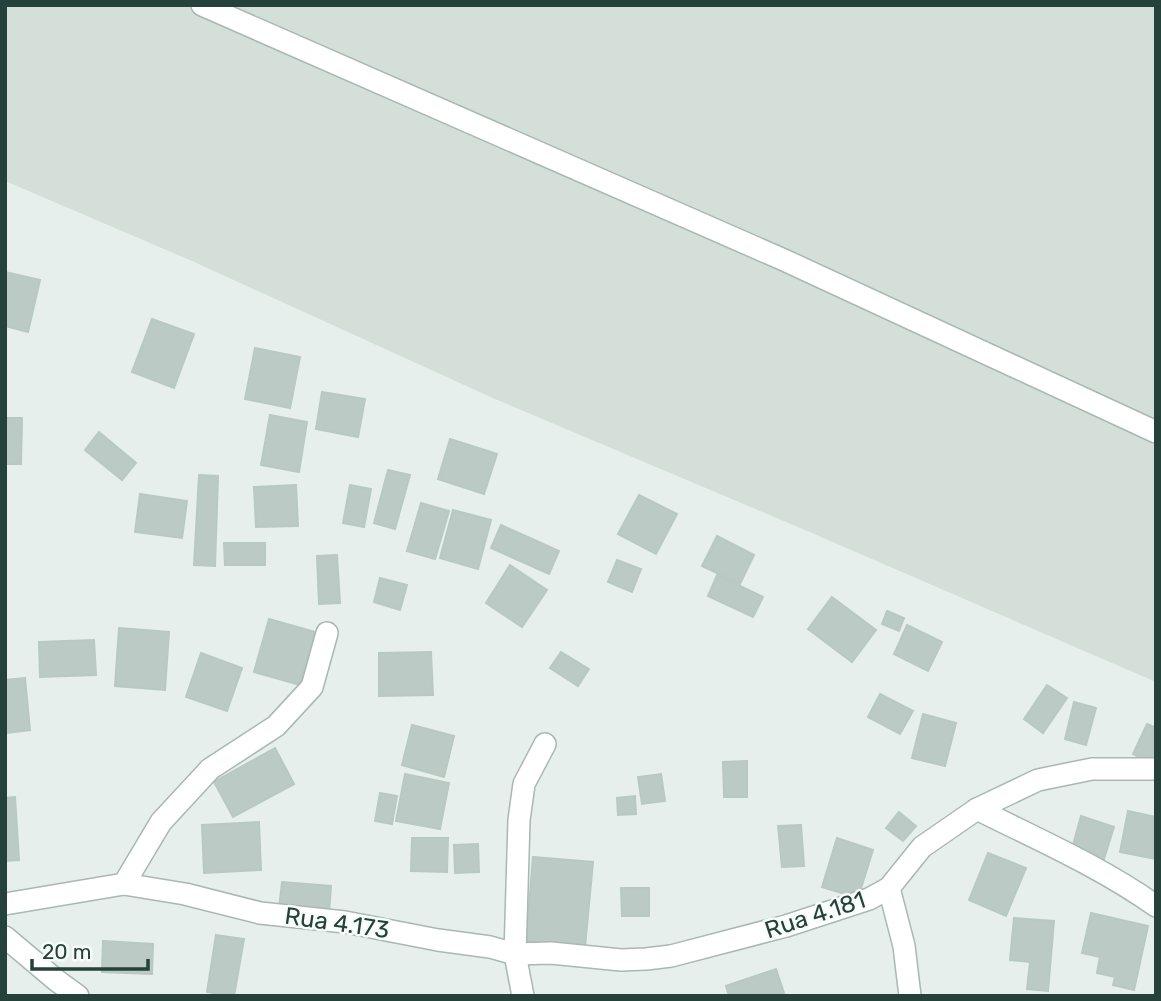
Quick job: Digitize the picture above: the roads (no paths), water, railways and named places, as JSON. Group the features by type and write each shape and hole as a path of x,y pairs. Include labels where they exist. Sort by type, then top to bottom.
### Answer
{"street":[{"path":"202,5 784,260 1156,432"},
{"path":"124,884 161,822 210,769 276,726 312,687 327,633"},
{"path":"523,996 515,954 519,820 524,784 545,744"},
{"name":"Rua 4.181","path":"671,956 786,926 869,899 889,888 922,847 977,808 1038,780 1092,769 1156,769"},
{"path":"977,808 1064,852 1137,892 1156,906"},
{"name":"Rua 4.173","path":"5,904 124,884 184,894 260,913 345,922 490,947 515,954 551,953 621,960 671,956"},
{"path":"889,888 904,946 910,996"},
{"path":"5,937 78,996"}]}
